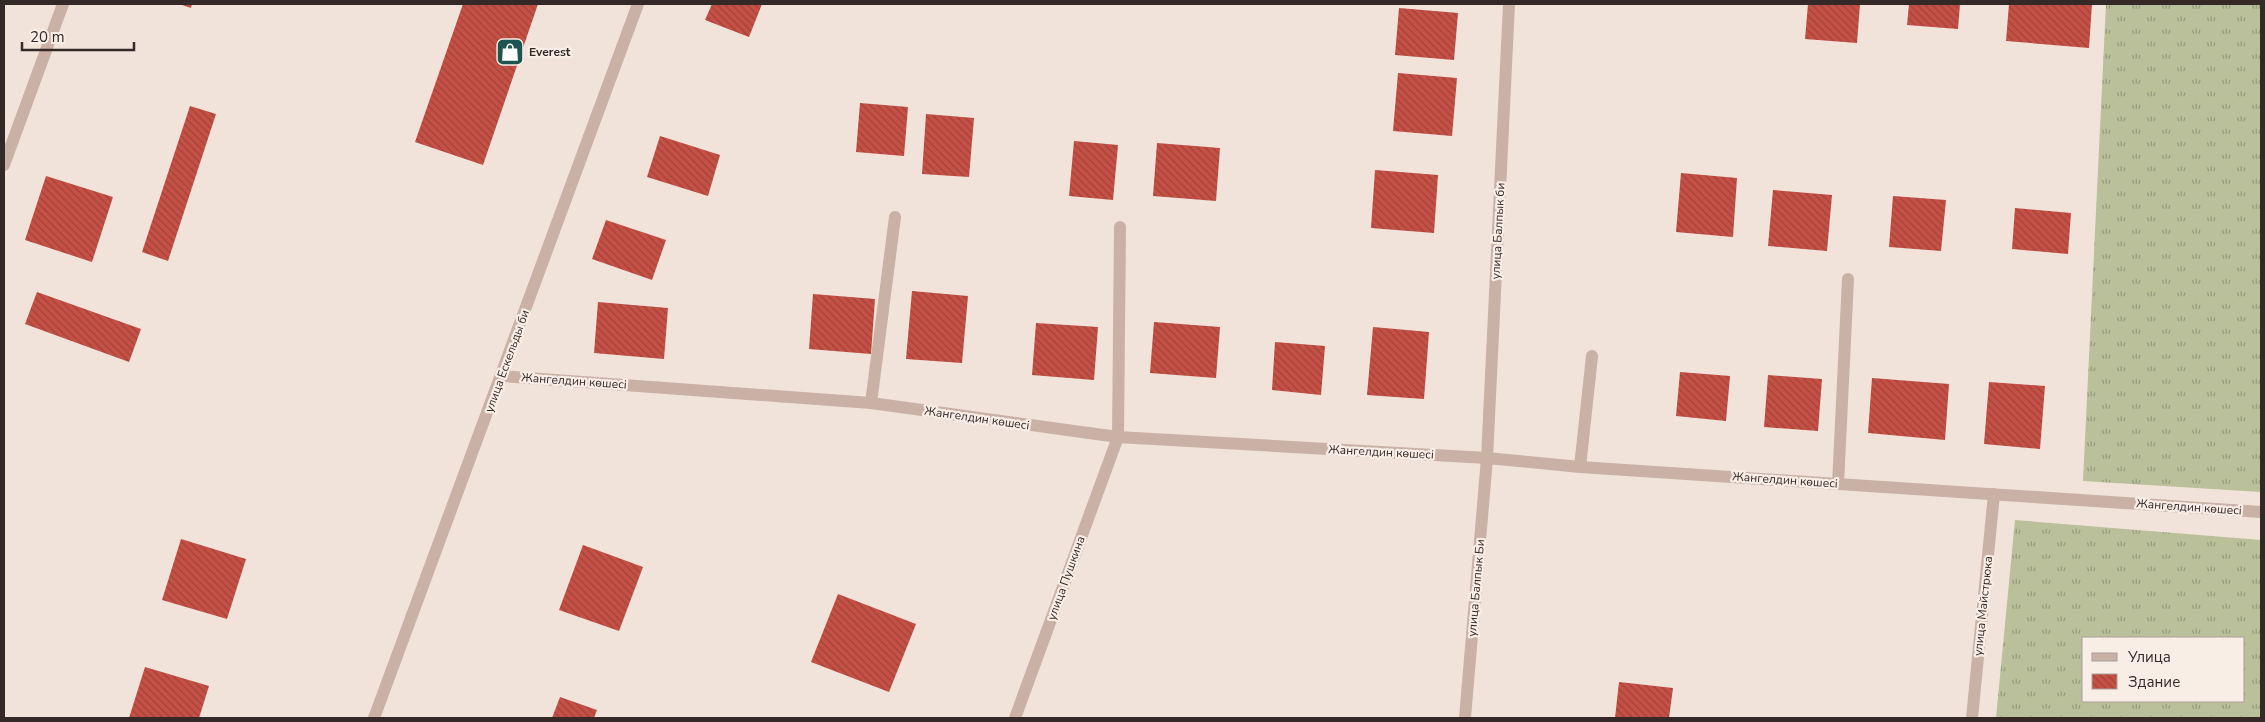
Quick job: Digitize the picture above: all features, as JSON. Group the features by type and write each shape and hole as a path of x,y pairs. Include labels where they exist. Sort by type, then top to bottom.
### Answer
{"street":[{"path":"4,165 63,4"},
{"name":"улица Ескельды би","path":"374,718 638,4"},
{"name":"улица Балпык би","path":"1487,458 1509,4"},
{"path":"871,403 896,217"},
{"name":"улица Пушкина","path":"1015,718 1118,437 1120,227"},
{"path":"1838,484 1848,279"},
{"path":"1580,467 1592,356"},
{"name":"Жангелдин көшесі","path":"502,376 871,403 1118,437 1487,458 1580,467 2261,512"},
{"name":"улица Балпык Би","path":"1465,718 1487,458"},
{"name":"улица Майстрюка","path":"1972,718 1994,494"}],"green space":[{"path":"2106,4 2261,4 2261,492 2083,481"},
{"path":"2015,520 2261,540 2261,718 1996,718"}],"building":[{"path":"179,4 192,4 191,8"},
{"path":"463,4 538,4 483,165 415,142"},
{"path":"712,4 762,4 749,37 705,20"},
{"path":"1808,4 1860,4 1857,43 1805,39"},
{"path":"1909,4 1960,4 1958,29 1907,25"},
{"path":"2009,4 2092,4 2089,48 2006,41"},
{"path":"1399,8 1458,13 1454,60 1395,55"},
{"path":"1398,73 1457,78 1452,136 1393,131"},
{"path":"860,103 908,107 904,156 856,152"},
{"path":"190,106 216,114 168,261 142,252"},
{"path":"926,114 974,118 969,177 922,174"},
{"path":"660,136 720,155 708,196 647,177"},
{"path":"1074,141 1118,145 1113,200 1069,196"},
{"path":"1157,143 1220,148 1216,201 1153,196"},
{"path":"1375,170 1438,175 1434,233 1371,228"},
{"path":"1681,173 1737,178 1733,237 1676,232"},
{"path":"46,176 113,197 92,262 25,240"},
{"path":"1773,190 1832,195 1827,251 1768,246"},
{"path":"1893,196 1946,200 1941,251 1889,247"},
{"path":"2015,208 2071,213 2068,254 2012,249"},
{"path":"606,220 666,240 652,280 592,259"},
{"path":"912,291 968,296 962,363 906,359"},
{"path":"37,292 141,329 129,362 25,324"},
{"path":"813,294 875,299 871,354 809,349"},
{"path":"598,302 668,308 664,359 594,353"},
{"path":"1154,322 1220,327 1216,378 1150,373"},
{"path":"1036,323 1098,327 1094,380 1032,375"},
{"path":"1373,327 1429,332 1424,399 1367,395"},
{"path":"1275,342 1325,346 1321,395 1272,390"},
{"path":"1680,372 1730,376 1726,421 1676,416"},
{"path":"1768,375 1822,379 1818,431 1764,427"},
{"path":"1872,378 1949,384 1945,440 1868,433"},
{"path":"1989,382 2045,386 2040,449 1984,444"},
{"path":"181,539 246,559 227,619 162,600"},
{"path":"583,545 643,567 619,631 559,610"},
{"path":"838,594 916,624 889,692 811,662"},
{"path":"145,667 209,686 199,718 129,718"},
{"path":"1619,682 1673,688 1669,718 1615,718"},
{"path":"560,697 597,710 594,718 552,718"}],"place":[{"name":"Everest","path":"510,52"}]}
